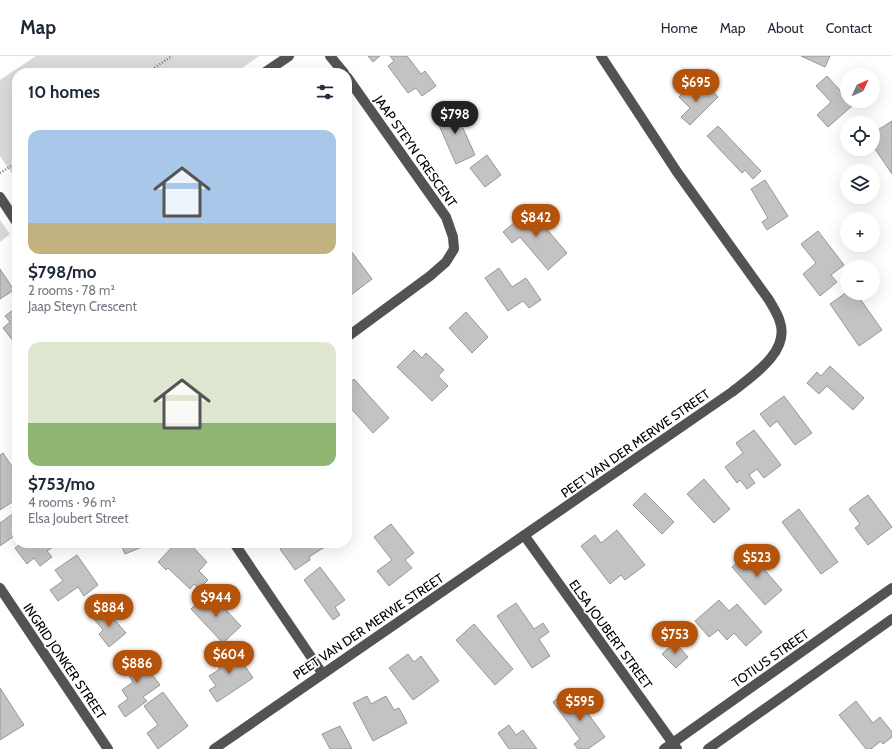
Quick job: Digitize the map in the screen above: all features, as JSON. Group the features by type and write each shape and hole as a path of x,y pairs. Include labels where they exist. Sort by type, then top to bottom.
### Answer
{"street":[{"path":"271,68 289,56"},
{"path":"330,56 340,68"},
{"name":"PEET VAN DER MERWE STREET","path":"214,749 322,673 732,392 766,365 778,348 782,334 780,322 769,300 677,172 601,56"},
{"name":"JAAP STEYN CRESCENT","path":"352,84 446,217 453,237 454,249 446,262 430,276 352,333"},
{"path":"0,197 12,215"},
{"name":"ELSA JOUBERT STREET","path":"524,535 675,746"},
{"path":"237,548 322,673"},
{"name":"INGRID JONKER STREET","path":"0,588 108,749"},
{"name":"TOTIUS STREET","path":"664,749 675,746 892,588"},
{"path":"708,749 892,619"}],"path":[{"path":"154,68 172,56"},
{"path":"0,173 12,165"}],"shaded area":[{"path":"36,56 259,56 242,68 18,68"},
{"path":"12,72 12,174 0,156 0,80"},
{"path":"0,220 10,234 0,242"}],"building":[{"path":"368,56 380,56 373,62"},
{"path":"390,56 407,56 421,74 425,71 436,86 422,96 416,88 408,93 388,66 394,61"},
{"path":"801,56 830,56 825,67"},
{"path":"827,76 840,90 840,108 850,108 828,127 817,115 831,102 816,86"},
{"path":"691,84 702,95 710,88 718,97 690,125 681,117 690,108 679,97"},
{"path":"453,106 475,155 456,164 434,114"},
{"path":"892,121 892,174 880,156 880,129"},
{"path":"718,126 761,171 753,179 745,170 742,173 707,136"},
{"path":"487,155 501,175 485,187 470,168"},
{"path":"765,180 788,216 767,230 762,222 768,218 751,189"},
{"path":"527,206 567,253 548,270 520,237 512,243 503,232 515,222 512,219"},
{"path":"818,231 840,260 840,268 831,275 837,282 820,296 803,274 816,263 801,244"},
{"path":"352,252 372,279 352,294"},
{"path":"499,268 512,287 526,278 541,300 529,308 523,301 508,311 485,278"},
{"path":"0,269 12,287 12,291 0,299"},
{"path":"840,297 840,300 861,300 882,330 859,346 830,304"},
{"path":"12,311 12,340 3,328 10,322 5,316"},
{"path":"466,312 488,337 472,353 449,328"},
{"path":"414,350 422,358 426,353 444,370 438,376 448,386 432,401 397,367"},
{"path":"830,366 864,398 853,410 827,386 819,394 807,383 817,372 821,376"},
{"path":"354,379 389,418 373,433 352,410 352,381"},
{"path":"784,396 812,433 795,445 777,421 770,427 760,414"},
{"path":"754,430 781,465 764,478 757,469 749,475 755,483 747,489 740,480 737,483 725,467 743,453 736,443"},
{"path":"3,453 12,466 12,502 0,510 0,455"},
{"path":"704,479 730,509 714,523 687,494"},
{"path":"645,493 674,522 662,534 633,505"},
{"path":"868,495 892,527 868,545 855,528 860,524 849,509"},
{"path":"799,509 838,562 821,574 782,522"},
{"path":"12,515 12,538 0,546 0,523"},
{"path":"391,524 414,553 405,560 412,568 389,586 377,571 392,560 374,537"},
{"path":"617,530 645,565 625,580 621,575 610,584 581,546 595,535 601,543"},
{"path":"15,548 52,548 47,551 52,557 40,566 34,558 27,564"},
{"path":"122,548 140,548 125,554"},
{"path":"171,548 194,548 207,562 199,571 208,580 199,589 194,584 190,589 168,568 166,570 158,562"},
{"path":"323,548 309,557 310,560 295,570 280,549"},
{"path":"749,552 782,590 765,605 732,567"},
{"path":"77,555 98,585 84,596 78,587 58,601 50,590 63,581 55,570"},
{"path":"320,567 345,600 335,607 340,615 333,620 304,580"},
{"path":"209,592 241,626 223,643 191,609"},
{"path":"719,600 729,611 737,604 762,632 746,646 734,633 727,640 718,630 709,637 695,621"},
{"path":"516,603 534,629 543,623 549,632 539,639 550,656 532,668 497,616"},
{"path":"106,610 126,633 109,647 99,634 103,630 94,619"},
{"path":"474,624 513,669 495,685 456,640"},
{"path":"675,642 688,657 676,668 662,654"},
{"path":"233,648 253,678 217,702 209,690 216,686 209,676 220,669 214,661"},
{"path":"135,652 160,685 143,697 147,701 125,717 118,706 128,699 122,690 133,682 120,663"},
{"path":"408,654 414,662 421,656 439,681 413,700 389,668"},
{"path":"0,688 24,725 0,740"},
{"path":"163,692 188,726 158,749 147,733 158,725 144,706"},
{"path":"563,694 569,702 576,697 605,737 588,749 578,749 574,744 580,739 553,702"},
{"path":"367,696 371,704 386,696 394,710 399,708 407,723 373,741 353,703"},
{"path":"856,701 873,723 880,717 892,732 892,737 883,744 881,741 871,749 866,749 839,715"},
{"path":"509,725 516,735 523,730 537,749 509,749 498,733"},
{"path":"340,726 352,749 330,749 322,734"}]}
